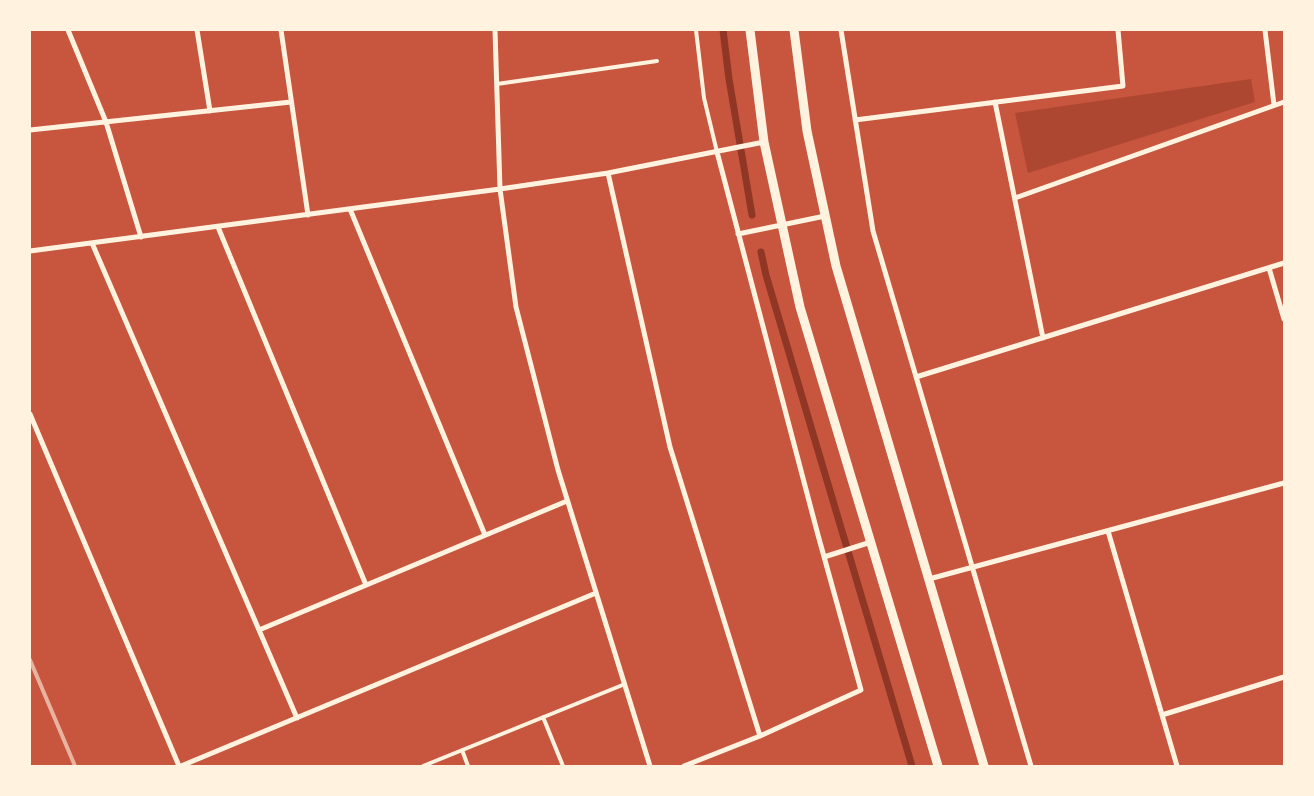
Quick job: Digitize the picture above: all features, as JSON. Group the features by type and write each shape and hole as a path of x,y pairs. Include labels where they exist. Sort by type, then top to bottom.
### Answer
{"street":[{"path":"68,30 106,122 141,237"},
{"path":"197,30 210,111"},
{"path":"281,30 308,215"},
{"path":"495,30 500,189 516,307 567,501 650,766"},
{"path":"750,30 764,142 800,307 938,766"},
{"path":"794,30 807,130 836,266 984,766"},
{"path":"841,30 873,231 1031,766"},
{"path":"855,120 1124,86 1118,30"},
{"path":"1265,30 1274,105"},
{"path":"30,130 291,102"},
{"path":"995,102 1043,338"},
{"path":"1015,198 1284,102"},
{"path":"30,252 608,173 764,142"},
{"path":"684,766 760,736 861,690 824,558 717,152"},
{"path":"608,173 670,447 760,736"},
{"path":"350,209 485,535"},
{"path":"738,234 825,216"},
{"path":"218,226 366,585"},
{"path":"92,243 297,718"},
{"path":"916,377 1284,263"},
{"path":"1269,268 1284,319"},
{"path":"30,414 180,766 596,594"},
{"path":"929,579 1284,483"},
{"path":"259,630 567,501"},
{"path":"1108,531 1177,766"},
{"path":"824,558 871,542"},
{"path":"1162,715 1284,677"}],"lane":[{"path":"696,30 704,98 717,152"},
{"path":"497,84 657,61"},
{"path":"423,766 625,684"},
{"path":"543,717 563,766"},
{"path":"462,750 468,766"}],"shaded area":[{"path":"1251,79 1255,102 1028,173 1015,113"}],"waterway":[{"path":"723,30 729,79 752,215"},
{"path":"761,252 766,275 912,766"}],"railway":[{"path":"30,660 75,766"}]}
